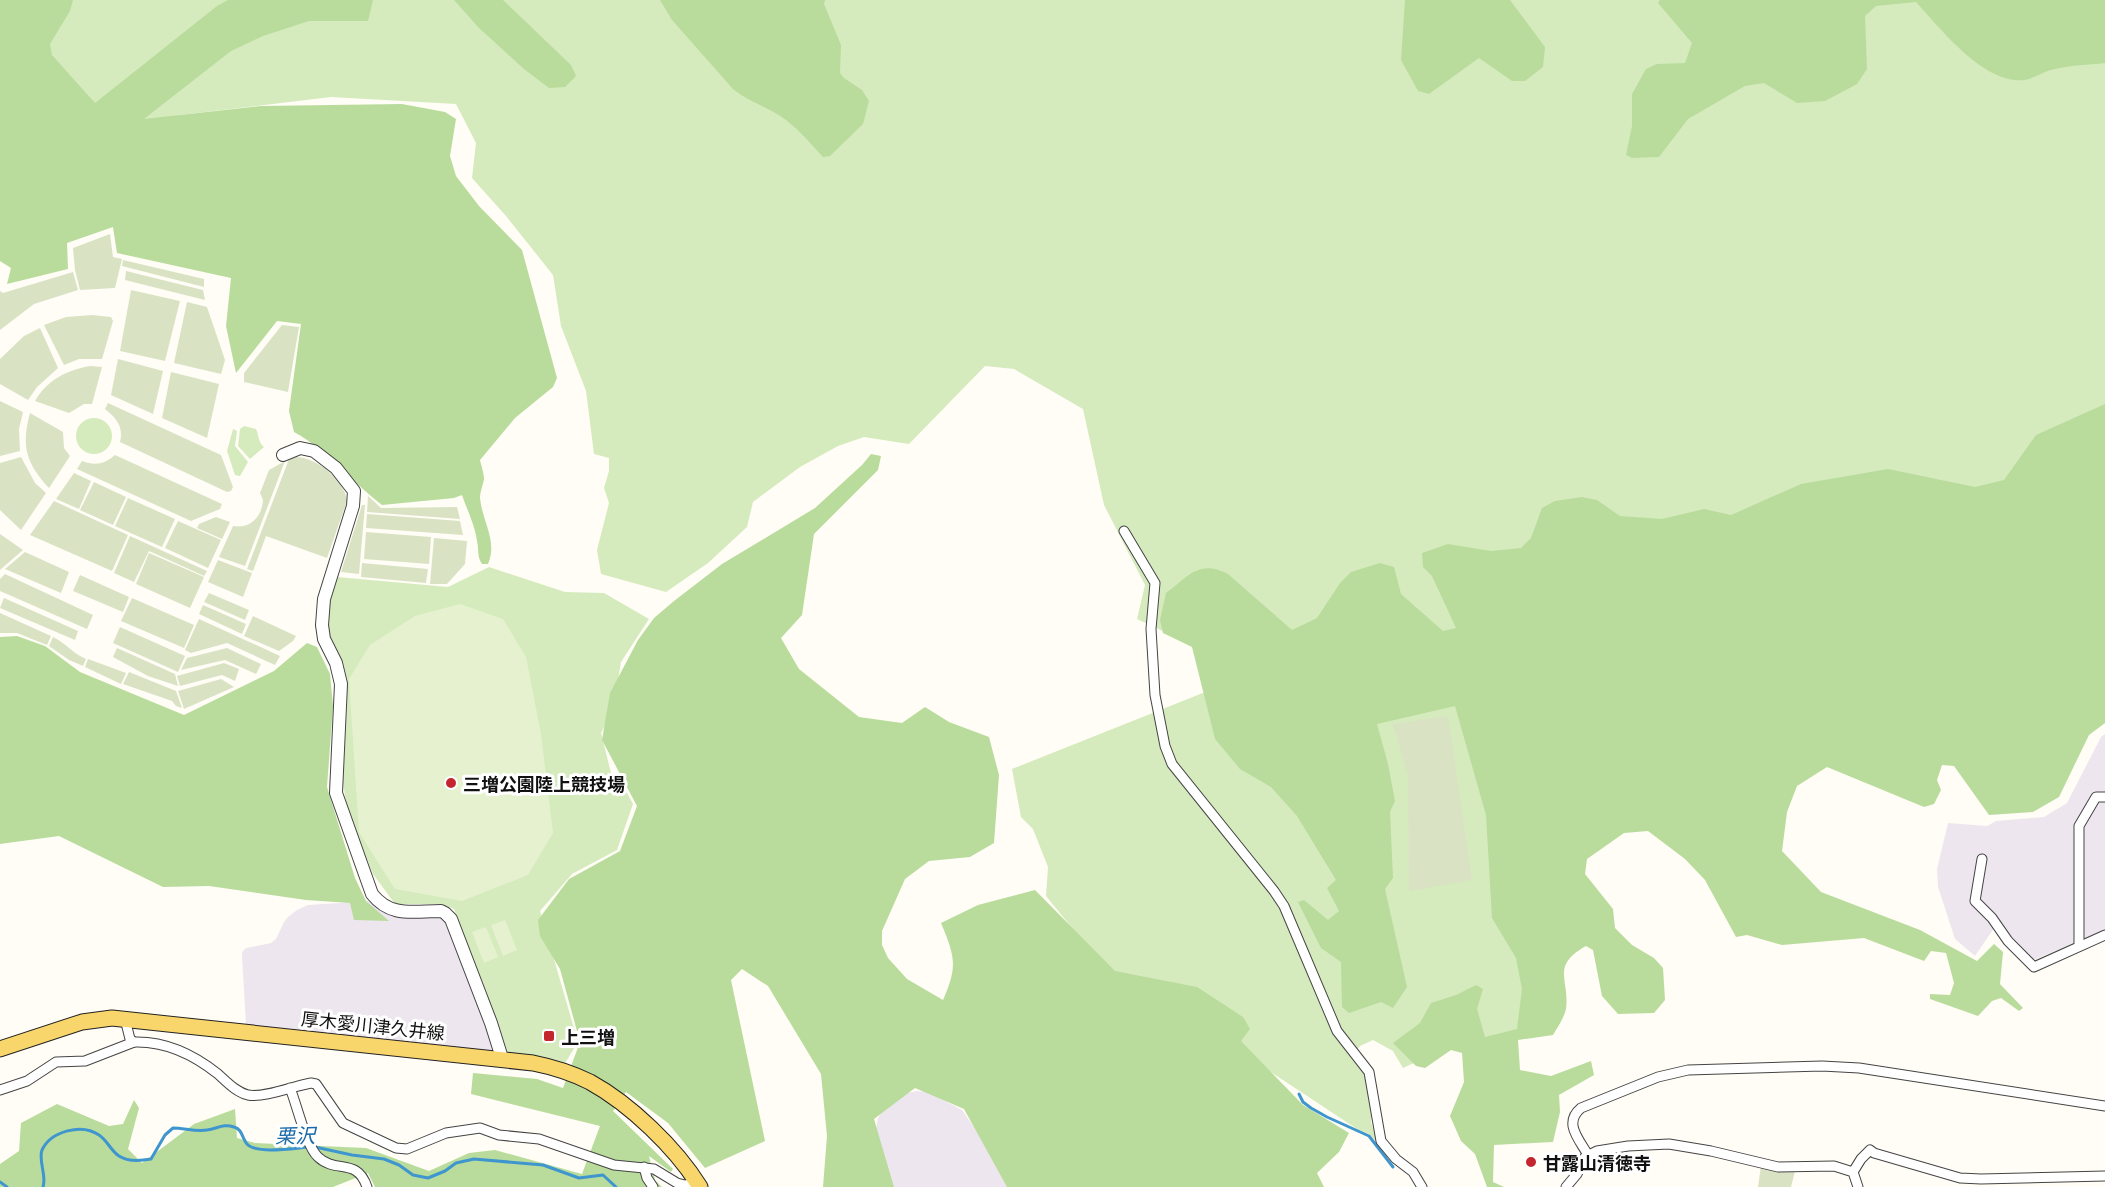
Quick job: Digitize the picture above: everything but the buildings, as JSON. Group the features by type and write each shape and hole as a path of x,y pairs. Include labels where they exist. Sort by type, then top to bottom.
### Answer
{"main road":[{"name":"厚木愛川津久井線","path":"0,1048 82,1022 125,1019 502,1058 556,1069 590,1083 608,1094 664,1143 698,1185"}],"street":[{"path":"283,455 300,448 314,451 336,468 354,491 353,506 327,587 322,611 324,639 336,663 341,684 335,783 338,803 372,894 378,902 393,911 441,911 449,915 502,1058"},
{"path":"1124,531 1155,583 1151,629 1155,695 1165,746 1172,764 1284,906 1337,1031 1369,1072 1381,1141 1396,1159 1413,1172 1422,1187"},
{"path":"2079,946 2079,826 2096,797 2105,797"},
{"path":"1982,859 1975,901 1992,918 2008,941 2034,967 2105,935"},
{"path":"125,1019 130,1039 134,1042"},
{"path":"0,1090 27,1081 52,1064 90,1059 134,1042 154,1043 193,1055 237,1090 247,1095 316,1084 343,1123 396,1148 407,1149 446,1134 480,1128 499,1135 540,1139 614,1165 644,1167 660,1172 677,1183 698,1185"},
{"path":"1588,1155 1574,1130 1572,1119 1575,1113 1581,1108 1658,1077 1688,1070 1822,1066 1859,1068 2105,1107"},
{"path":"290,1088 312,1149 324,1162 357,1171 367,1187"},
{"path":"1566,1187 1588,1155 1597,1151 1628,1146 1669,1144 1711,1151 1778,1167 1834,1166 1853,1172"},
{"path":"1853,1172 1870,1150 1959,1178 2105,1176"},
{"path":"644,1167 653,1187"},
{"path":"1853,1172 1858,1187"}],"shaded area":[{"path":"2105,734 2105,930 2033,959 1999,921 1975,956 1955,939 1938,887 1937,869 1948,823 1987,826 1996,821 2044,817 2067,803 2101,737"},
{"path":"371,901 375,906 394,916 440,916 448,921 498,1051 246,1025 242,952 246,948 271,943 276,939 288,917 308,905"},
{"path":"917,1091 928,1092 962,1110 1016,1187 888,1187 875,1134 878,1118 885,1107 902,1094"}],"green space":[{"path":"0,0 2105,0 2105,502 1593,729 1522,1032 1438,1052 1403,1068 1393,1051 1373,1040 1360,1046 1352,1057 1368,1080 1372,1104 1371,1122 1377,1142 1369,1134 1357,1129 1145,989 1112,977 1046,896 1048,867 1033,829 1021,817 1012,769 1253,673 1137,619 1145,585 1104,505 1083,409 1014,369 985,366 909,444 864,437 838,446 800,467 753,502 747,527 708,563 666,592 601,574 597,550 609,503 604,488 609,471 609,458 594,454 586,391 561,326 553,275 472,178 476,143 456,104 331,97 180,115 0,156"},
{"path":"0,0 73,0 70,11 50,44 52,55 95,103 217,6 228,0 373,0 368,21 309,21 263,36 231,51 144,119 261,106 402,104 445,112 456,119 450,156 456,176 479,206 522,250 557,378 553,387 515,418 480,460 484,479 480,493 481,506 491,547 488,564 482,564 479,559 475,529 462,495 454,498 382,505 328,457 294,432 289,411 301,324 277,321 236,373 226,326 231,278 117,253 113,227 67,243 68,269 7,284 11,268 0,261"},
{"path":"454,0 503,0 571,65 576,76 565,87 549,88 524,69 479,28"},
{"path":"660,0 825,0 824,4 841,45 840,73 862,90 869,101 863,124 830,156 823,157 786,120 733,89 672,20"},
{"path":"1405,0 1510,0 1545,47 1543,67 1525,81 1512,81 1479,58 1429,94 1418,91 1401,60"},
{"path":"1660,0 2105,0 2105,63 2061,68 2025,80 2010,79 1994,74 1964,53 1916,2 1876,6 1865,16 1867,69 1857,84 1825,101 1797,103 1764,83 1745,86 1688,119 1659,157 1632,158 1626,155 1632,126 1632,94 1646,69 1657,64 1685,63 1692,43 1658,3"},
{"path":"110,234 113,257 122,259 115,288 80,290 73,248"},
{"path":"123,260 204,279 204,287 122,266"},
{"path":"126,271 203,290 205,300 125,280"},
{"path":"73,272 78,290 34,304 0,330 0,291 3,293"},
{"path":"131,290 180,301 165,361 120,351"},
{"path":"187,302 207,307 225,360 221,374 174,363"},
{"path":"92,315 111,317 113,321 102,359 79,359 64,365 44,325 66,317"},
{"path":"282,325 299,327 288,392 244,382 244,373"},
{"path":"40,328 58,368 37,387 28,400 0,384 0,359 24,336"},
{"path":"118,359 163,371 153,414 111,395"},
{"path":"90,366 102,367 92,404 84,404 69,413 35,401 45,387 58,377"},
{"path":"171,372 219,384 207,438 162,418"},
{"path":"0,401 23,412 19,429 20,451 0,456"},
{"path":"108,403 221,455 233,487 231,491 227,492 120,442 121,432 118,423 105,409"},
{"path":"2105,404 2105,723 2089,735 2059,797 2033,812 1989,815 1954,766 1942,765 1937,780 1941,790 1934,804 1924,807 1827,767 1797,786 1787,812 1782,851 1821,892 1920,930 1977,961 1994,944 2003,952 2000,984 2023,1008 2019,1011 2001,998 1992,1001 1978,1016 1930,999 1930,994 1950,995 1954,983 1946,953 1931,951 1924,961 1864,938 1782,945 1747,935 1736,937 1705,880 1685,859 1648,831 1624,833 1587,859 1585,874 1613,909 1615,928 1632,945 1654,958 1663,968 1665,1000 1654,1013 1618,1014 1602,996 1593,950 1586,946 1568,960 1564,974 1567,999 1564,1016 1553,1035 1518,1040 1520,1070 1551,1076 1591,1061 1594,1075 1559,1095 1560,1112 1553,1142 1494,1145 1493,1182 1504,1187 1487,1187 1475,1154 1461,1141 1450,1116 1464,1082 1462,1053 1451,1050 1425,1068 1416,1066 1393,1043 1420,1023 1431,1003 1456,995 1476,985 1483,989 1477,1009 1485,1037 1517,1029 1522,989 1516,958 1492,918 1486,815 1455,706 1377,724 1395,801 1390,812 1393,878 1385,889 1407,987 1393,1008 1381,1002 1349,1013 1342,1007 1341,962 1321,948 1298,902 1304,900 1328,920 1339,911 1327,888 1336,880 1297,816 1271,787 1240,769 1215,739 1192,647 1163,633 1160,620 1166,593 1195,571 1209,568 1218,570 1228,574 1292,630 1317,618 1340,583 1351,572 1380,563 1394,567 1401,594 1443,631 1456,628 1432,576 1423,567 1422,553 1448,544 1491,551 1521,548 1531,538 1542,508 1555,501 1582,497 1597,500 1620,516 1662,519 1704,509 1731,515 1801,484 1888,469 1975,487 2004,480 2036,435"},
{"path":"30,413 63,432 64,448 70,456 49,488 35,470 28,454 26,435"},
{"path":"94,418 107,423 112,436 107,449 94,454 81,449 76,436 81,423"},
{"path":"244,426 256,429 264,447 250,459 238,446 240,429"},
{"path":"233,429 237,431 235,446 248,462 240,476 235,475 227,451"},
{"path":"871,454 881,456 878,470 814,534 802,615 781,638 799,669 859,717 902,723 925,707 949,722 989,737 999,775 994,843 970,857 929,861 905,879 882,931 882,945 888,958 907,979 943,1000 951,978 953,961 941,923 978,905 1035,890 1115,971 1197,987 1243,1017 1250,1029 1241,1041 1303,1105 1349,1133 1339,1152 1317,1173 1324,1187 1007,1187 964,1109 915,1088 874,1119 894,1187 823,1187 827,1136 821,1074 768,986 742,969 731,980 765,1141 705,1168 668,1123 626,1092 613,1111 673,1169 671,1172 649,1156 655,1180 662,1187 375,1187 368,1173 333,1187 0,1187 0,1164 19,1151 21,1123 57,1104 109,1126 123,1124 134,1100 139,1108 128,1149 142,1163 194,1124 235,1109 237,1138 255,1143 366,1148 429,1171 469,1153 495,1150 582,1174 600,1126 471,1094 473,1073 537,1079 563,1088 580,1042 560,969 540,936 538,920 569,879 620,851 637,806 602,740 610,693 638,640 654,618 722,564 815,508"},
{"path":"115,455 222,504 220,509 191,521 77,469 82,461 100,463"},
{"path":"21,457 35,483 46,493 21,530 0,510 0,463"},
{"path":"296,457 320,465 335,478 345,493 347,501 327,558 266,536 253,571 247,569 289,459"},
{"path":"285,461 245,566 219,557 233,526 250,524 258,516 263,500 260,493 269,470"},
{"path":"74,473 91,481 79,509 56,499"},
{"path":"94,482 126,497 113,525 80,510"},
{"path":"368,496 381,508 457,507 460,519 367,512"},
{"path":"128,498 175,519 162,547 115,526"},
{"path":"54,501 128,535 112,571 30,535"},
{"path":"362,505 365,505 359,574 341,572"},
{"path":"367,514 460,521 463,535 366,528"},
{"path":"216,517 230,522 222,539 197,528 199,524"},
{"path":"178,521 221,540 208,568 165,548"},
{"path":"366,532 431,537 429,564 364,559"},
{"path":"0,534 23,550 0,570"},
{"path":"130,536 207,571 204,576 149,551 134,582 114,573"},
{"path":"434,538 467,541 465,564 447,584 430,584"},
{"path":"25,552 69,572 61,593 5,569"},
{"path":"149,553 204,577 190,608 136,584"},
{"path":"218,560 252,573 243,597 208,582"},
{"path":"362,563 428,569 426,583 361,577"},
{"path":"489,567 565,592 604,593 649,619 621,662 613,709 601,733 612,777 621,782 633,804 617,850 572,874 540,911 578,1042 564,1065 510,1054 502,1044 454,909 442,904 395,904 373,874 347,810 343,782 347,703 344,677 328,634 327,620 329,595 337,577 448,587"},
{"path":"5,574 93,615 87,629 0,591 0,579"},
{"path":"80,575 129,597 123,612 73,591"},
{"path":"209,593 249,610 245,620 204,602"},
{"path":"4,598 78,631 75,640 0,608"},
{"path":"132,598 194,625 184,648 121,621"},
{"name":"三増公園陸上競技場","path":"460,604 503,619 526,657 541,734 553,833 528,875 462,901 395,889 359,832 349,679 370,645 415,616"},
{"path":"203,605 246,624 242,634 199,614"},
{"path":"0,613 51,636 47,645 17,633 0,633"},
{"path":"253,616 296,636 279,651 244,636"},
{"path":"199,619 280,656 275,665 227,643 191,653 185,650"},
{"path":"120,627 185,656 178,672 113,643"},
{"path":"17,636 45,646 80,672 184,715 274,671 307,643 317,647 330,674 333,706 327,787 355,878 366,901 389,921 354,920 350,903 306,900 209,886 163,887 59,836 0,844 0,637"},
{"path":"53,637 86,659 83,666 69,660 49,646"},
{"path":"117,648 175,674 178,686 148,676 113,657"},
{"path":"227,648 261,664 256,674 225,660 181,670 187,658"},
{"path":"88,659 126,673 121,684 85,667"},
{"path":"224,663 239,669 235,681 222,675 180,686 177,676"},
{"path":"129,672 176,691 182,708 176,706 172,701 123,684"},
{"path":"221,679 234,687 184,709 178,691"},
{"path":"1448,716 1472,880 1409,891 1408,776 1393,724"},
{"path":"505,920 517,950 503,956 491,925"},
{"path":"486,927 498,957 484,963 472,932"},
{"path":"1761,1166 1795,1171 1791,1187 1758,1187"}],"waterway":[{"path":"1299,1094 1303,1102 1311,1108 1369,1136 1393,1167"},
{"name":"栗沢","path":"43,1187 42,1150 52,1138 76,1129 92,1131 99,1135 119,1156 134,1160 151,1159 165,1135 173,1128 203,1130 230,1126 237,1128 246,1143 253,1148 277,1150 309,1147"},
{"name":"栗沢","path":"315,1147 384,1159 399,1165 413,1175 428,1178 445,1171 456,1163 474,1159 543,1165 579,1178 603,1175 616,1187"},
{"name":"栗沢","path":"0,1182 7,1187"}],"place":[{"name":"三増公園陸上競技場","path":"451,783"},
{"name":"上三増","path":"549,1036"},
{"name":"甘露山清徳寺","path":"1531,1162"}]}
